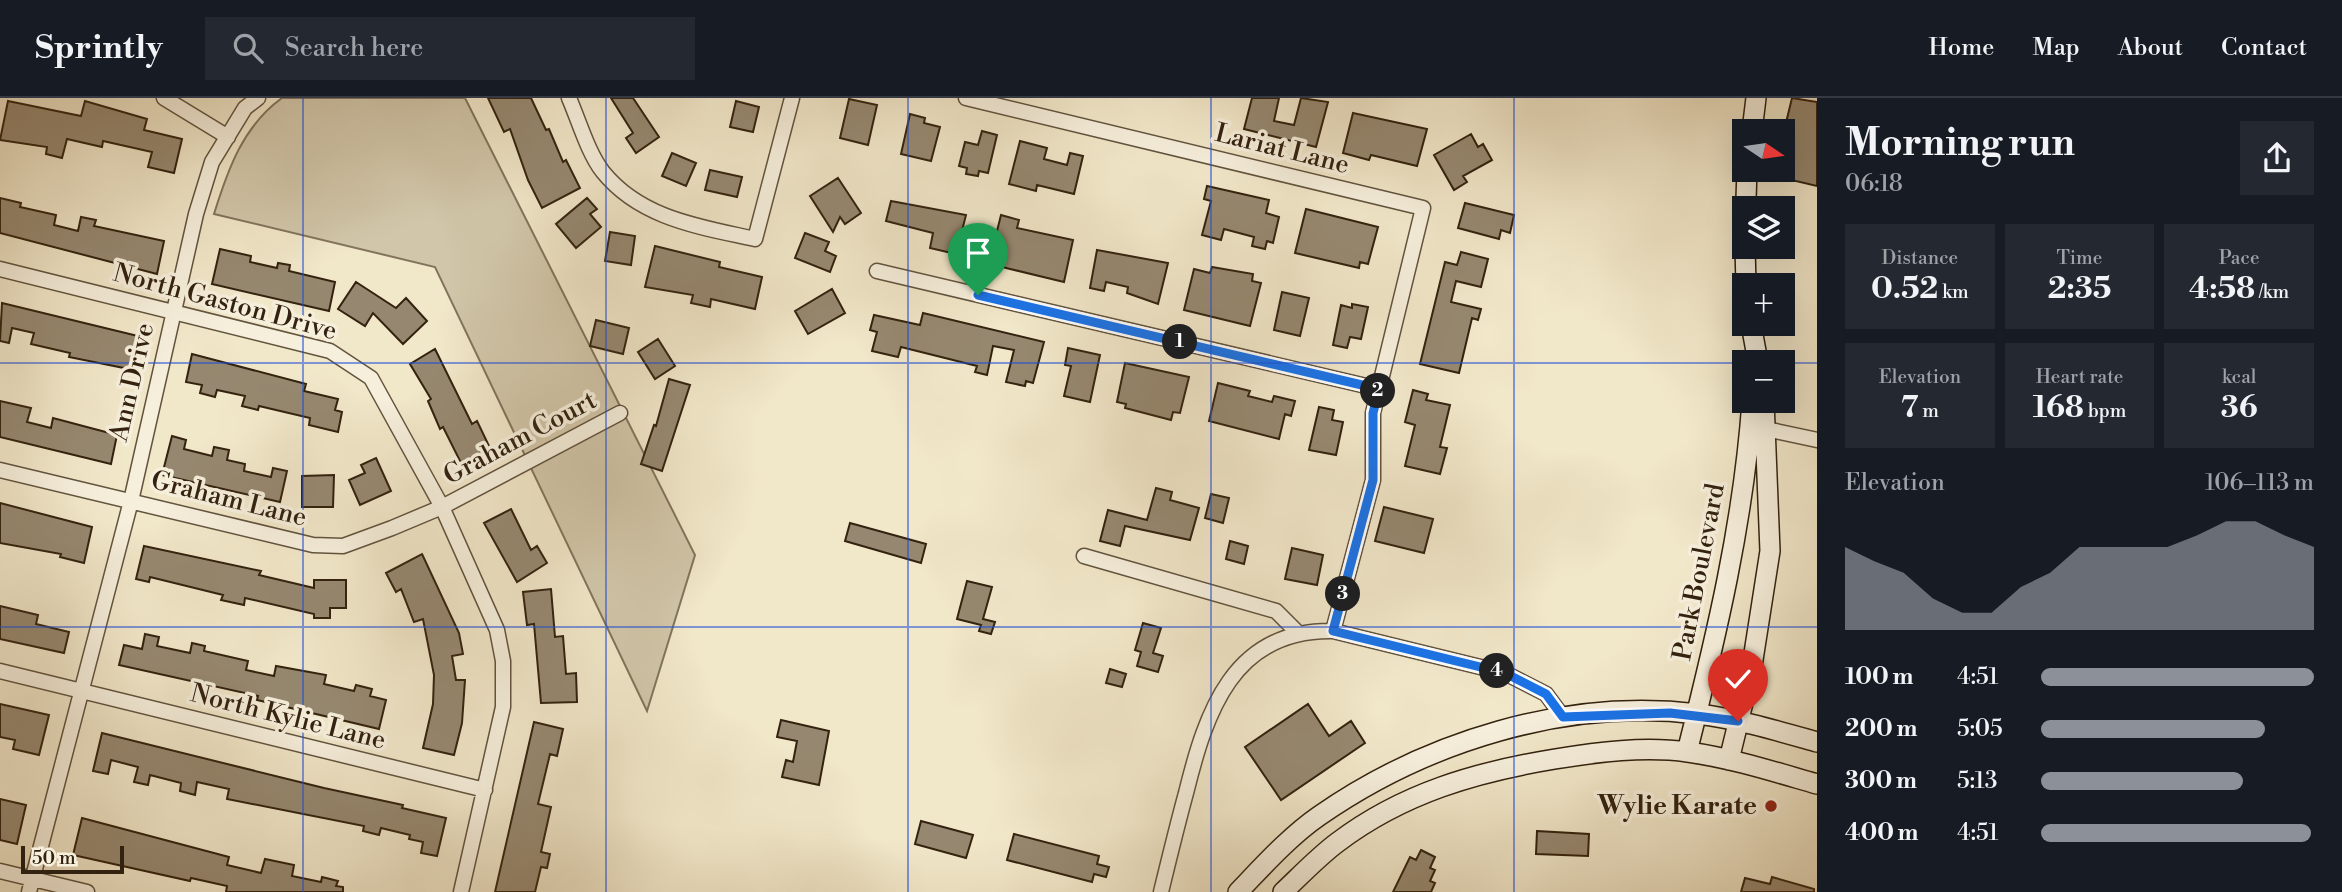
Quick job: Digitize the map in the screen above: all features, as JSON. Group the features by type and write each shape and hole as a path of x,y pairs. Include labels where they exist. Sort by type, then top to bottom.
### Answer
{"main road":[{"path":"1753,119 1756,98"},
{"name":"Park Boulevard","path":"1687,752 1738,517 1751,413"},
{"name":"Park Boulevard","path":"1729,760 1752,666 1770,551 1765,413"},
{"path":"1238,892 1318,817 1409,762 1493,734 1563,717 1622,713 1697,714 1738,721 1817,742"},
{"path":"1283,892 1338,842 1382,813 1427,790 1479,773 1596,753 1687,752 1729,760 1817,784"}],"street":[{"path":"164,98 228,137"},
{"name":"Ann Drive","path":"30,885 131,500 204,188 212,162 246,108 258,98"},
{"path":"569,98 602,171 632,199 678,222 755,239 792,98"},
{"name":"Lariat Lane","path":"966,98 1423,208 1379,389"},
{"name":"North Gaston Drive","path":"0,269 330,351 371,377 442,507 497,630 503,662 503,707 461,892"},
{"path":"877,271 1379,389 1373,413 1373,480 1333,631"},
{"name":"Graham Court","path":"442,507 620,413"},
{"path":"1766,429 1817,440"},
{"name":"Graham Lane","path":"0,470 327,547 359,542 442,507"},
{"path":"1084,556 1276,611 1299,634"},
{"path":"1161,892 1197,747 1209,713 1241,664 1251,656 1299,634 1333,631 1505,673 1546,694 1563,717"},
{"name":"North Kylie Lane","path":"0,671 485,790"},
{"path":"0,870 30,885 87,892"}],"shaded area":[{"path":"282,98 465,98 695,555 647,711 435,267 214,214 231,165 247,135 268,109"}],"building":[{"path":"488,98 531,98 546,130 549,129 563,162 566,160 580,188 542,208 528,180 510,129 504,132"},
{"path":"611,98 633,98 659,137 636,153 626,138 633,133"},
{"path":"1252,98 1279,98 1274,121 1294,125 1301,98 1328,102 1316,147 1244,129"},
{"path":"1792,98 1817,102 1817,186 1796,181 1796,119 1787,119"},
{"path":"849,99 877,105 868,145 840,138"},
{"path":"8,101 81,116 85,101 147,119 144,130 182,139 174,173 148,167 152,152 103,141 102,147 67,139 62,158 46,154 47,147 0,140"},
{"path":"736,101 759,107 753,132 730,127"},
{"path":"1353,113 1427,129 1417,166 1371,155 1369,160 1343,153"},
{"path":"910,114 925,118 924,123 940,127 931,161 901,154"},
{"path":"982,131 997,135 988,173 979,171 978,176 966,174 967,168 959,166 965,142 978,145"},
{"path":"1471,134 1478,147 1483,144 1492,160 1463,176 1467,182 1454,190 1434,155"},
{"path":"1020,141 1047,148 1044,159 1067,165 1070,153 1083,156 1074,194 1037,185 1036,191 1009,184"},
{"path":"672,153 696,163 686,186 662,176"},
{"path":"710,170 742,177 737,197 705,190"},
{"path":"838,178 861,213 845,224 840,217 833,232 810,196"},
{"path":"1207,186 1269,200 1266,213 1279,217 1273,243 1267,241 1265,249 1252,246 1254,237 1224,229 1221,240 1202,235 1211,201 1204,199"},
{"path":"0,198 21,203 20,207 56,215 54,225 78,231 81,217 96,220 94,226 164,241 157,274 0,233"},
{"path":"587,198 597,209 590,214 601,227 576,248 556,224"},
{"path":"891,201 966,215 956,254 930,248 933,233 886,221"},
{"path":"1465,203 1514,215 1510,233 1501,230 1499,239 1458,228"},
{"path":"1306,209 1378,227 1368,264 1360,262 1359,268 1295,253"},
{"path":"1001,215 1019,220 1017,228 1073,240 1064,282 1002,267 1005,254 992,251"},
{"path":"610,232 635,236 631,265 605,261"},
{"path":"805,233 829,242 825,251 836,256 830,272 795,258"},
{"path":"655,246 720,262 719,267 762,277 755,309 711,299 710,307 691,303 693,295 645,287"},
{"path":"220,249 251,256 250,262 277,268 278,263 290,265 289,271 335,282 329,311 212,284"},
{"path":"1097,250 1168,263 1158,304 1127,293 1128,287 1106,282 1104,291 1090,288"},
{"path":"1461,252 1488,259 1481,287 1456,281 1451,302 1481,309 1478,320 1472,318 1459,373 1420,364 1445,262 1457,265"},
{"path":"1212,267 1253,274 1252,281 1261,283 1250,326 1184,310 1194,269 1210,273"},
{"path":"356,282 396,308 406,298 427,321 403,344 373,313 365,326 338,309"},
{"path":"832,289 845,313 808,334 795,311"},
{"path":"1282,292 1309,298 1300,336 1274,330"},
{"path":"2,303 142,337 134,370 69,357 70,353 31,344 34,333 12,328 9,343 0,341"},
{"path":"1352,304 1368,307 1361,339 1350,337 1347,348 1333,345 1341,305 1352,308"},
{"path":"923,313 1044,342 1033,383 1026,381 1025,386 1006,382 1014,350 993,346 987,375 975,372 977,366 901,347 898,357 872,351 877,332 870,330 874,315 920,325"},
{"path":"596,320 629,328 623,354 590,346"},
{"path":"658,339 675,366 655,379 638,352"},
{"path":"1068,348 1100,355 1090,402 1064,396 1071,366 1065,365"},
{"path":"435,349 472,424 477,421 490,448 461,463 443,427 440,429 428,401 431,399 410,364"},
{"path":"192,354 306,384 304,391 338,399 335,410 342,412 338,432 309,425 310,418 259,406 258,410 242,406 245,396 217,390 215,397 200,393 202,385 186,382"},
{"path":"1125,363 1189,377 1180,413 1173,412 1171,420 1125,408 1126,404 1117,402"},
{"path":"669,379 690,385 662,471 641,464 654,425 656,426"},
{"path":"1218,383 1250,391 1248,396 1272,402 1274,396 1295,401 1291,416 1285,414 1279,439 1209,421"},
{"path":"1413,390 1428,394 1426,400 1450,405 1440,447 1447,448 1440,474 1405,466 1415,425 1405,422"},
{"path":"0,401 31,408 27,422 51,428 53,418 117,435 111,464 0,437"},
{"path":"1319,407 1334,410 1332,420 1343,422 1336,455 1309,450"},
{"path":"172,436 186,440 184,449 212,456 214,447 229,450 227,460 245,464 244,471 271,477 273,468 287,471 280,502 162,475"},
{"path":"376,458 391,491 360,505 349,480 365,473 361,465"},
{"path":"334,475 333,507 302,507 302,476"},
{"path":"1156,488 1172,492 1170,500 1199,508 1190,540 1125,526 1120,546 1100,541 1108,510 1147,520"},
{"path":"1211,494 1229,498 1223,523 1205,518"},
{"path":"0,503 92,527 84,563 60,557 61,554 0,543"},
{"path":"1384,507 1433,519 1424,553 1375,541"},
{"path":"511,509 531,550 537,546 547,563 517,582 484,523"},
{"path":"850,523 926,544 921,563 845,541"},
{"path":"1230,541 1248,546 1244,564 1226,559"},
{"path":"144,546 261,571 259,575 314,588 314,580 346,580 346,608 330,608 330,618 314,618 314,614 245,598 244,605 221,600 223,595 150,577 149,582 136,579"},
{"path":"1292,548 1323,555 1317,585 1285,579"},
{"path":"422,554 459,633 463,654 452,656 456,680 465,680 462,723 454,755 423,748 433,704 434,675 423,619 414,622 401,589 396,592 386,573"},
{"path":"967,581 992,587 983,619 995,622 991,634 979,631 981,625 957,619"},
{"path":"551,589 555,637 563,636 566,674 576,673 577,702 541,703 534,624 527,625 523,592"},
{"path":"0,606 38,615 36,624 69,632 64,653 0,639"},
{"path":"1143,623 1161,628 1153,653 1163,656 1158,672 1137,666 1141,652 1135,650"},
{"path":"145,634 159,637 157,646 190,653 192,643 205,646 204,651 248,661 246,670 274,676 276,666 326,675 324,684 354,691 356,685 372,689 370,696 386,700 379,729 257,700 258,696 119,665 124,645 142,649"},
{"path":"1110,669 1126,674 1122,687 1106,683"},
{"path":"0,704 49,715 39,755 13,749 15,740 0,737"},
{"path":"1308,704 1329,736 1351,721 1365,743 1281,800 1245,747"},
{"path":"781,720 829,731 819,785 782,777 786,760 793,762 797,741 777,737"},
{"path":"534,722 563,729 557,756 550,754 538,804 551,807 541,852 550,854 547,868 541,867 535,892 495,892"},
{"path":"102,733 403,805 402,808 446,818 437,856 421,853 423,842 409,839 410,835 381,828 379,835 363,831 364,826 227,799 229,789 197,782 195,795 180,791 181,783 150,775 148,785 134,782 138,767 111,760 108,774 93,771"},
{"path":"0,799 26,805 17,844 0,840"},
{"path":"82,818 229,857 227,865 261,873 265,859 294,865 292,876 321,882 322,877 338,881 336,886 343,887 343,892 226,892 227,886 191,878 190,881 73,855"},
{"path":"921,821 973,835 966,858 915,844"},
{"path":"1537,831 1589,834 1588,856 1536,854"},
{"path":"1014,834 1099,856 1097,864 1109,867 1106,877 1094,874 1092,882 1007,860"},
{"path":"1421,850 1435,857 1430,868 1435,870 1430,881 1435,883 1431,892 1393,892 1410,857 1416,860"},
{"path":"1772,877 1814,889 1814,892 1741,892 1745,878 1770,884"}],"place":[{"name":"Wylie Karate","path":"1771,806"}],"route":[{"path":"978,295 1379,389 1373,413 1373,480 1333,631 1505,673 1546,694 1563,717 1670,713 1697,714 1738,721"}]}
